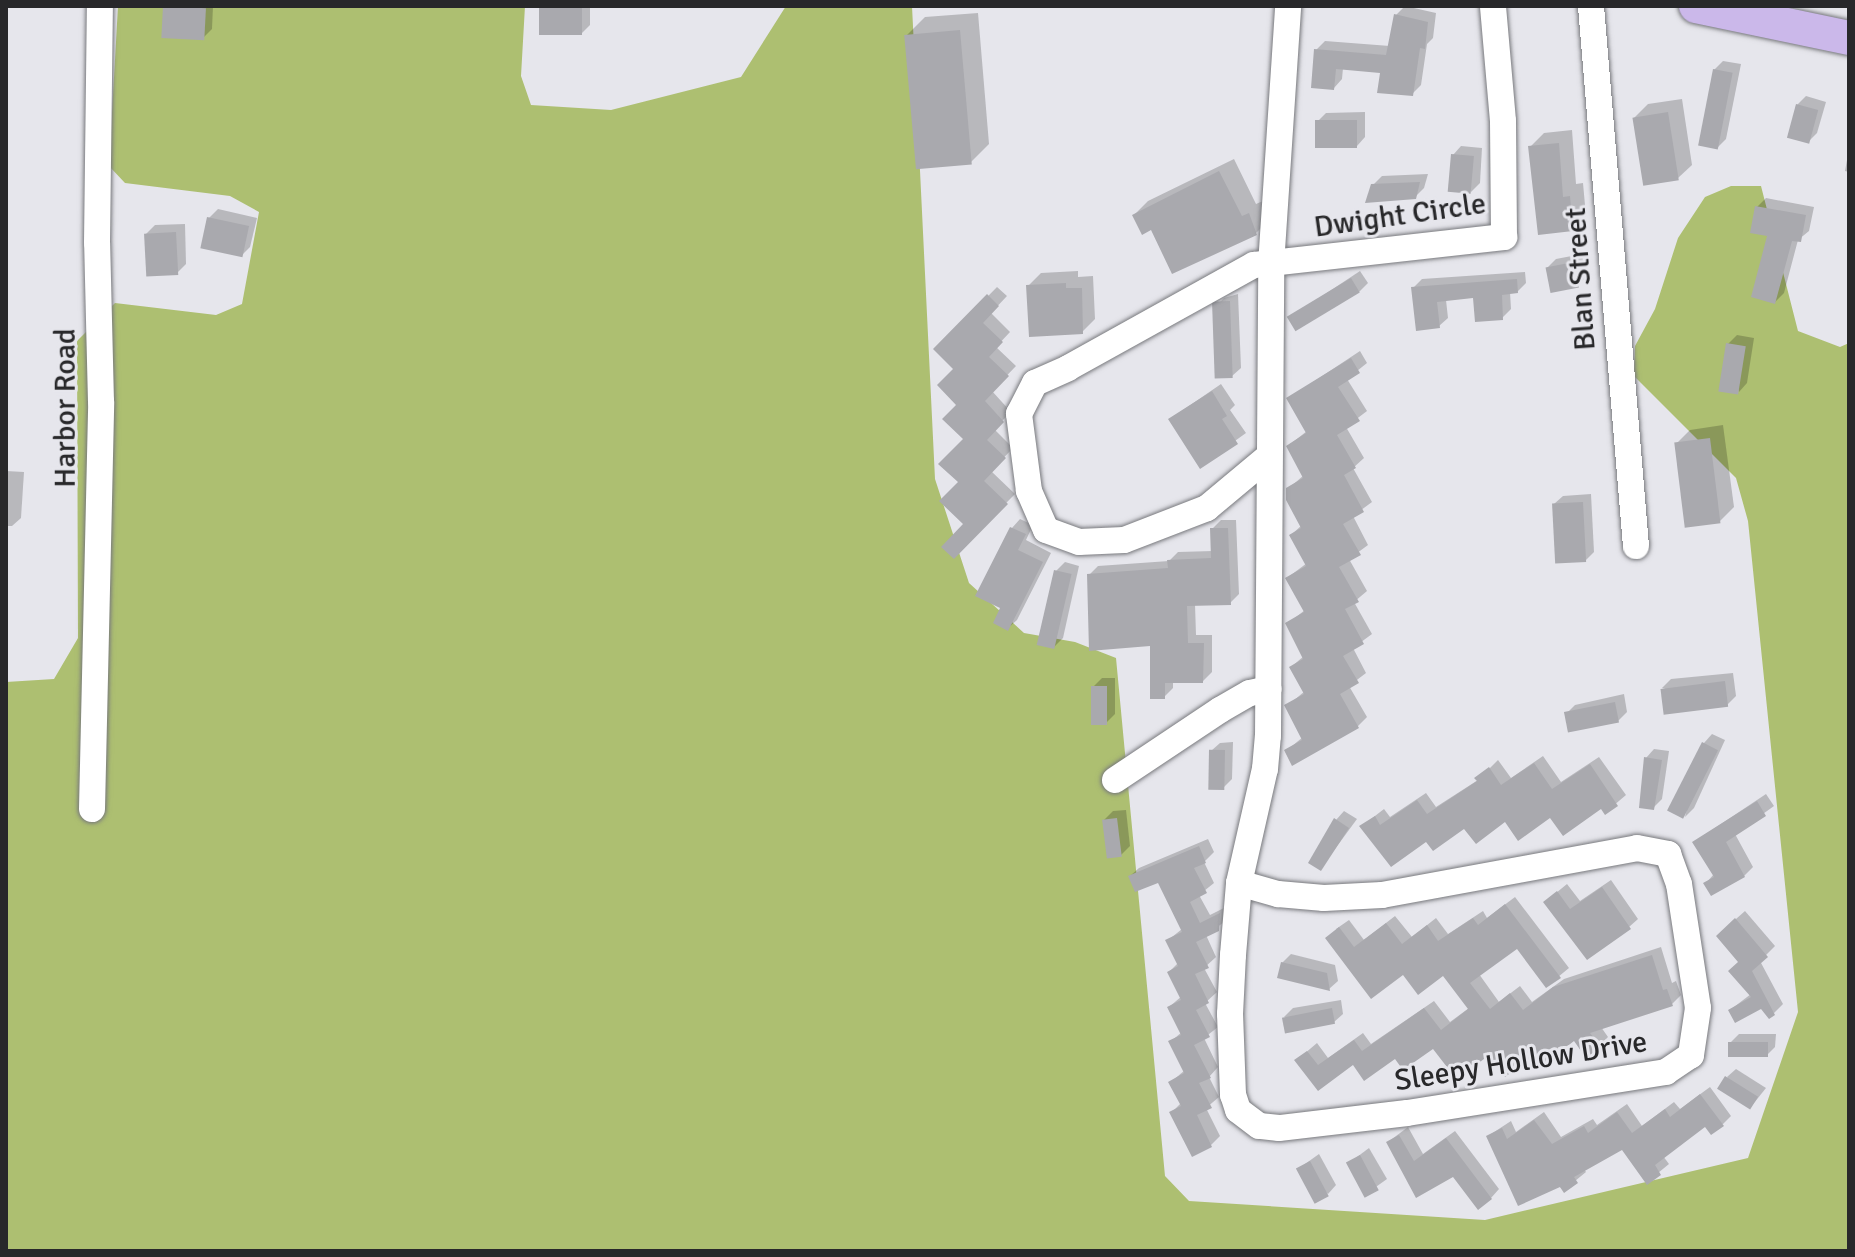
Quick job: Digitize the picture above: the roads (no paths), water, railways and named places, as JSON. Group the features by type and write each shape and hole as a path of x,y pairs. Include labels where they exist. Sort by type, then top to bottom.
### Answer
{"main road":[{"path":"1696,6 1849,38"}],"street":[{"name":"Harbor Road","path":"92,809 101,402 97,243 101,118 100,6"},
{"name":"Sleepy Hollow Drive","path":"1239,883 1278,894 1324,898 1382,895 1637,848 1668,854 1679,884 1698,1008 1691,1055 1666,1072 1407,1113 1279,1128 1259,1126 1238,1110 1233,1095 1230,1014 1239,883 1265,769 1269,689 1271,265 1288,6"},
{"name":"Dwight Circle","path":"1271,265 1504,237 1503,121 1493,6"},
{"name":"Blan Street","path":"1591,6 1636,546"},
{"path":"1268,457 1207,508 1124,540 1079,542 1046,530 1029,491 1019,414 1035,383 1068,368 1224,279 1254,265 1271,265"},
{"path":"1115,780 1220,710 1250,693 1269,689"}]}
